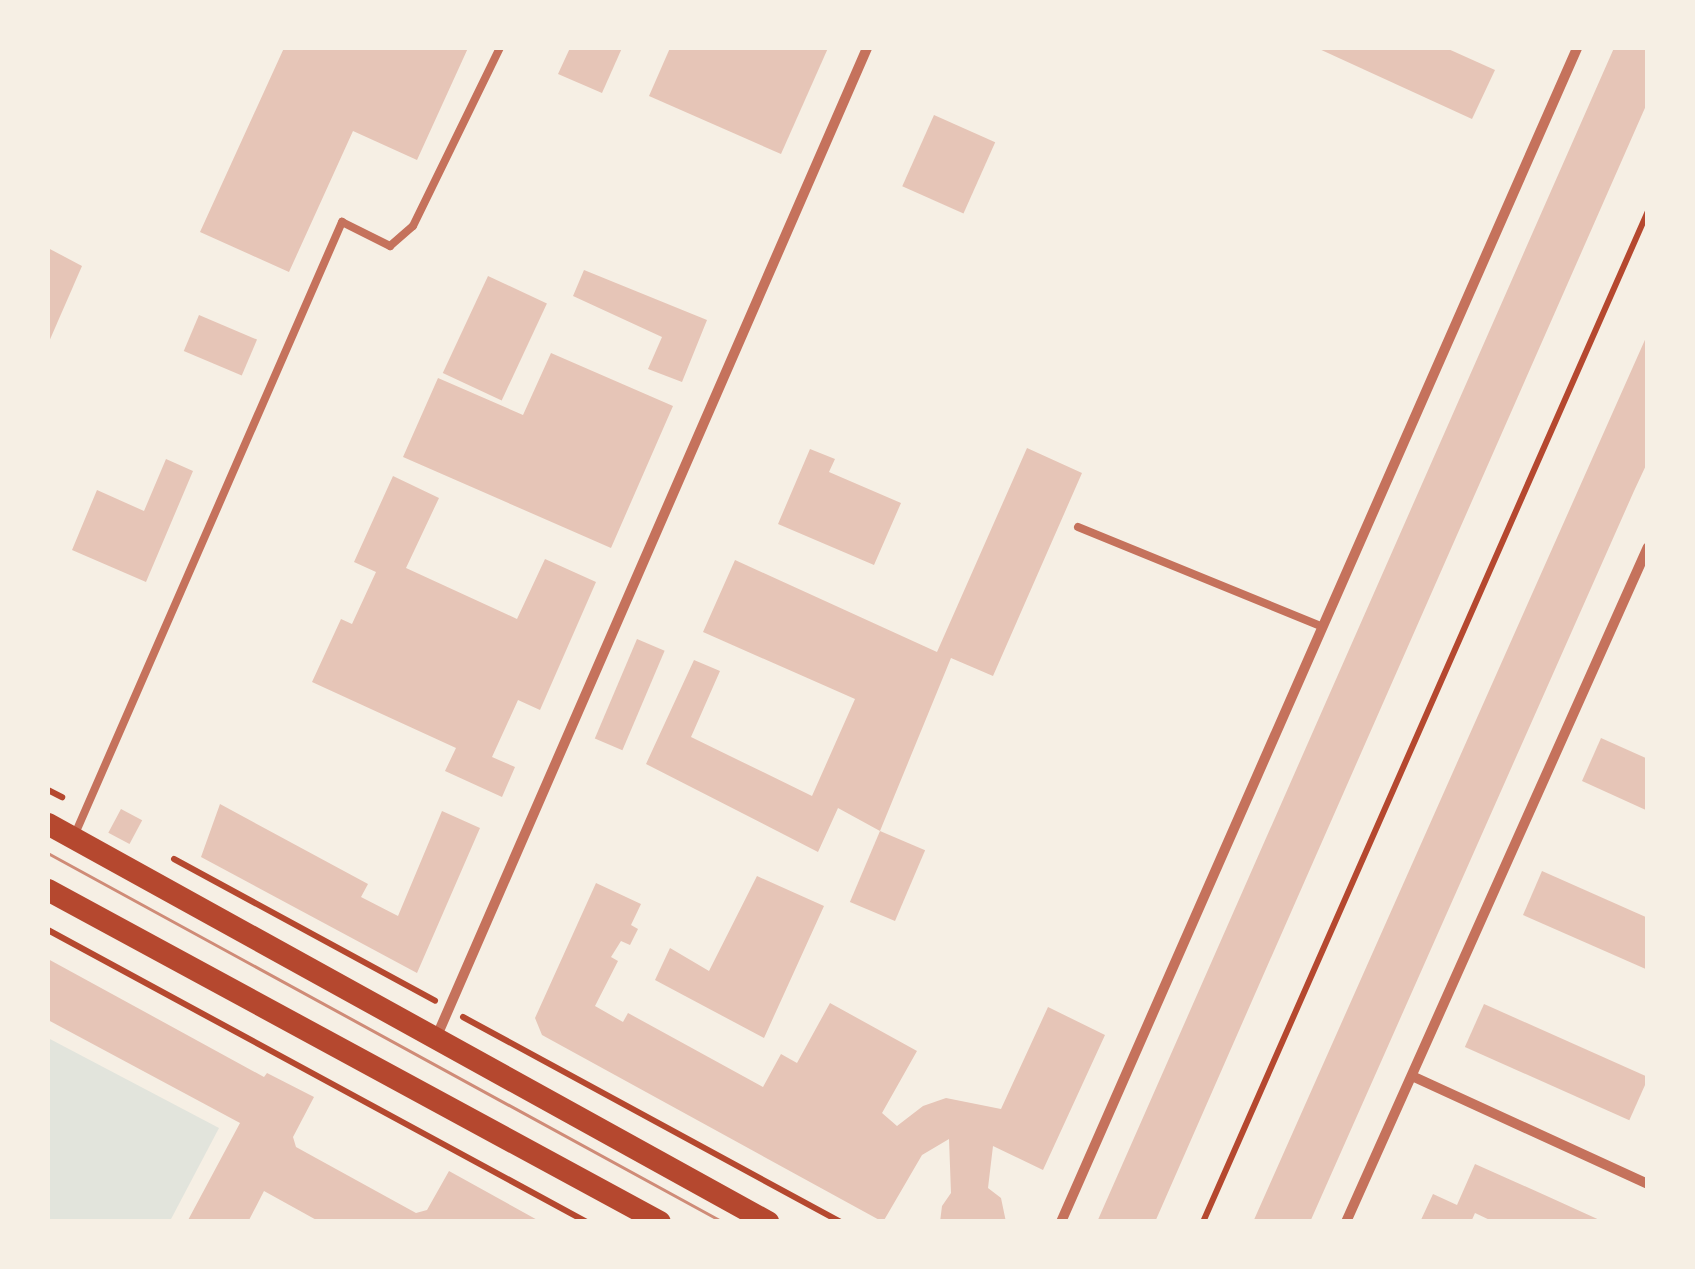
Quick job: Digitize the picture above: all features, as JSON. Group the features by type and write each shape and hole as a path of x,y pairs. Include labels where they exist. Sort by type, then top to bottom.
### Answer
{"main road":[{"path":"48,824 768,1222"},
{"path":"48,890 660,1222"}],"street":[{"path":"436,1038 867,48"},
{"path":"1061,1222 1578,48"},
{"path":"1346,1222 1648,547"},
{"path":"1412,1076 1648,1184"}],"lane":[{"path":"74,838 342,222 390,246 414,226 500,48"},
{"path":"1078,526 1321,626"}],"path":[{"path":"1204,1222 1648,211"},
{"path":"48,930 388,1119 587,1222"},
{"path":"546,1062 552,1051"},
{"path":"484,1177 489,1168"}],"shaded area":[{"path":"48,1038 219,1128 170,1221 48,1221"}],"building":[{"path":"284,48 468,48 417,160 353,131 289,272 200,232"},
{"path":"570,48 622,48 602,93 558,74"},
{"path":"670,48 828,48 781,154 649,96"},
{"path":"1317,48 1446,48 1495,70 1472,119"},
{"path":"1614,48 1648,48 1648,101 1155,1222 1097,1222"},
{"path":"934,115 995,142 963,214 902,186"},
{"path":"48,248 82,266 48,344"},
{"path":"584,270 707,320 682,382 648,369 662,337 573,296"},
{"path":"488,276 547,303 502,400 443,373"},
{"path":"199,315 257,340 242,376 184,351"},
{"path":"1648,333 1648,461 1310,1222 1253,1222"},
{"path":"551,353 673,406 611,548 403,457 438,378 523,415"},
{"path":"1027,448 1082,473 993,676 951,658 880,831 838,808 818,852 646,764 694,660 720,671 691,737 812,796 855,699 703,632 735,560 937,652"},
{"path":"810,449 835,459 829,472 901,503 874,565 778,524"},
{"path":"166,459 193,471 146,582 72,550 97,490 144,511"},
{"path":"393,476 439,498 406,568 517,619 545,559 596,582 540,710 518,700 492,757 515,767 502,797 445,771 456,748 312,682 341,619 352,624 376,572 354,562"},
{"path":"637,639 665,651 622,750 595,738"},
{"path":"1601,738 1648,759 1648,811 1582,781"},
{"path":"220,804 368,884 361,897 398,916 442,811 480,828 417,973 201,857"},
{"path":"121,809 142,820 130,844 108,833"},
{"path":"880,831 925,850 895,921 850,902"},
{"path":"1542,871 1648,918 1648,970 1523,915"},
{"path":"757,876 824,906 764,1038 655,980 670,948 709,971"},
{"path":"596,883 641,904 631,925 638,929 630,945 621,941 611,957 618,961 595,1006 623,1022 628,1013 763,1087 781,1054 797,1063 830,1003 917,1051 882,1113 897,1126 923,1106 946,1098 1001,1109 1048,1007 1105,1035 1043,1170 993,1146 988,1188 1001,1198 1006,1222 940,1222 942,1206 951,1193 949,1139 922,1155 883,1222 542,1035 535,1018"},
{"path":"48,959 264,1077 267,1073 314,1097 293,1137 296,1147 416,1213 427,1210 449,1171 541,1222 320,1222 264,1191 248,1222 187,1222 240,1123 48,1020"},
{"path":"1484,1004 1648,1077 1629,1120 1465,1047"},
{"path":"1475,1164 1604,1222 1494,1222 1475,1213 1471,1222 1420,1222 1433,1194 1457,1205"}],"tram line":[{"path":"48,853 723,1222"}]}
